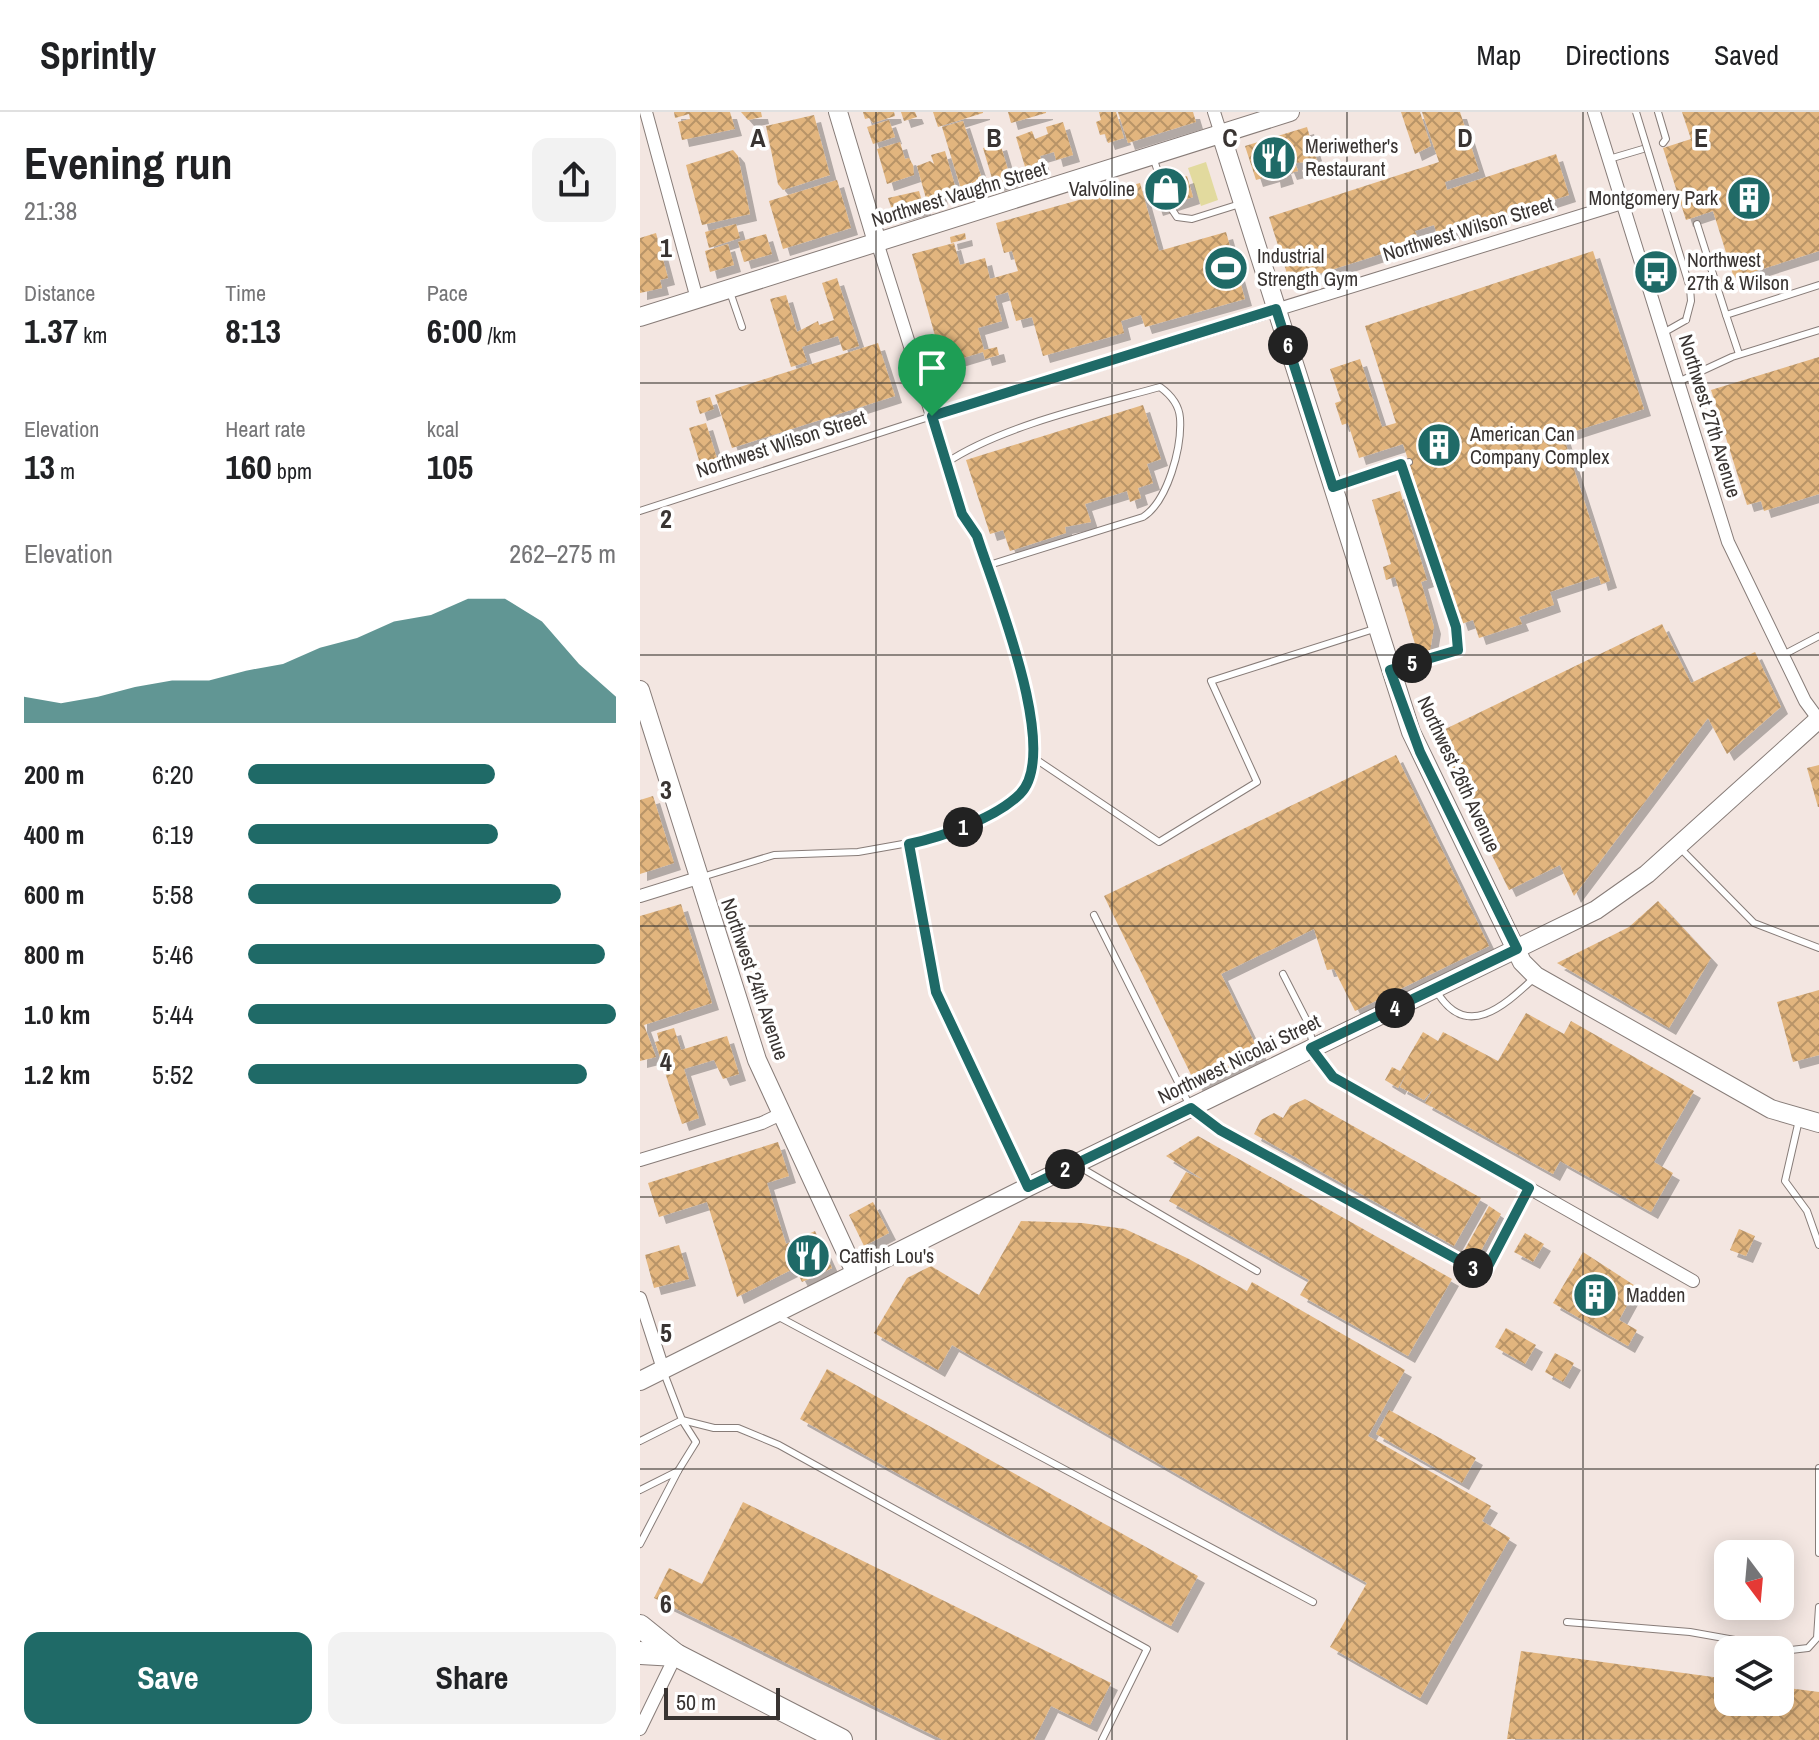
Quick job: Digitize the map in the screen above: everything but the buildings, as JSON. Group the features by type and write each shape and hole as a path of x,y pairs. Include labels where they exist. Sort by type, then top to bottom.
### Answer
{"highway":[{"path":"640,1626 676,1655 813,1734 841,1740"},
{"path":"640,1653 676,1655"}],"street":[{"path":"646,112 697,299"},
{"path":"838,112 932,416"},
{"name":"Northwest 26th Avenue","path":"1214,112 1390,670 1420,752 1517,949 1536,976 1758,1102 1799,1119 1819,1123"},
{"name":"Northwest Vaughn Street","path":"640,317 1290,112"},
{"name":"Northwest 27th Avenue","path":"1594,112 1728,542 1783,655 1819,720"},
{"name":"Northwest Wilson Street","path":"932,416 1622,203"},
{"name":"Northwest 24th Avenue","path":"641,699 752,1048 855,1272"},
{"name":"Northwest Nicolai Street","path":"640,1381 855,1272 1611,901 1678,846 1819,720"},
{"path":"640,896 698,878"},
{"path":"1312,1048 1333,1077 1693,1281"},
{"path":"640,1160 762,1123 783,1113"},
{"path":"640,1298 663,1369"},
{"path":"640,1729 676,1655"}],"lane":[{"path":"1636,112 1690,288 1691,301 1686,320 1663,333"},
{"path":"1658,112 1666,139 1663,143"},
{"path":"1609,159 1643,149"},
{"path":"1153,155 1162,184"},
{"path":"1169,205 1177,217 1187,220 1243,203"},
{"path":"1697,224 1739,354"},
{"path":"1726,315 1819,285"},
{"path":"729,288 742,327"},
{"path":"1678,382 1739,354 1819,330"},
{"path":"946,463 972,445 1160,387 1172,396 1180,416 1177,448 1156,509 1143,517 986,566"},
{"path":"698,878 774,855 858,852 909,844 961,828 1020,794 1028,783 1034,758 1028,696 977,536 962,514 932,416"},
{"name":"Northwest Wilson Street","path":"640,511 932,416"},
{"path":"1333,487 1405,463 1456,627 1458,650 1390,670"},
{"path":"1034,758 1159,842 1257,782 1211,681 1377,628"},
{"path":"1783,655 1819,636"},
{"path":"909,844 936,992 1028,1187"},
{"path":"1678,846 1754,923 1819,948"},
{"path":"1094,915 1191,1108 1220,1130 1484,1274 1529,1188"},
{"path":"1283,974 1307,1021 1312,1048"},
{"path":"1434,989 1444,1005 1458,1016 1473,1019 1510,1000 1536,976"},
{"path":"1799,1119 1785,1181 1807,1211 1819,1245"},
{"path":"1075,1164 1257,1271"},
{"path":"773,1314 1313,1602"},
{"path":"640,1544 696,1442 682,1420 663,1369"},
{"path":"640,1441 682,1420"},
{"path":"682,1420 695,1426 738,1428 779,1445 1147,1649 1102,1740"},
{"path":"1819,1468 1819,1553"},
{"path":"640,1490 678,1471"},
{"path":"1567,1622 1690,1632 1791,1650 1808,1648 1817,1638 1819,1607"}],"shaded area":[{"path":"1206,162 1218,200 1201,206 1188,168"}],"place":[{"name":"Meriwether's Restaurant","path":"1274,158"},
{"name":"Valvoline","path":"1166,189"},
{"name":"Montgomery Park","path":"1749,198"},
{"name":"Industrial Strength Gym","path":"1226,268"},
{"name":"Northwest 27th & Wilson","path":"1656,272"},
{"name":"American Can Company Complex","path":"1439,445"},
{"name":"Catfish Lou's","path":"808,1256"},
{"name":"Madden","path":"1595,1295"}],"route":[{"path":"1276,309 1333,487 1401,464 1456,627 1458,650 1390,670 1420,752 1517,949 1311,1048 1333,1077 1529,1188 1484,1274 1220,1130 1191,1108 1028,1187 936,992 909,844 961,828 1006,804 1020,794 1028,783 1034,758 1034,730 1028,696 977,536 962,514 932,416 1276,309"}]}
